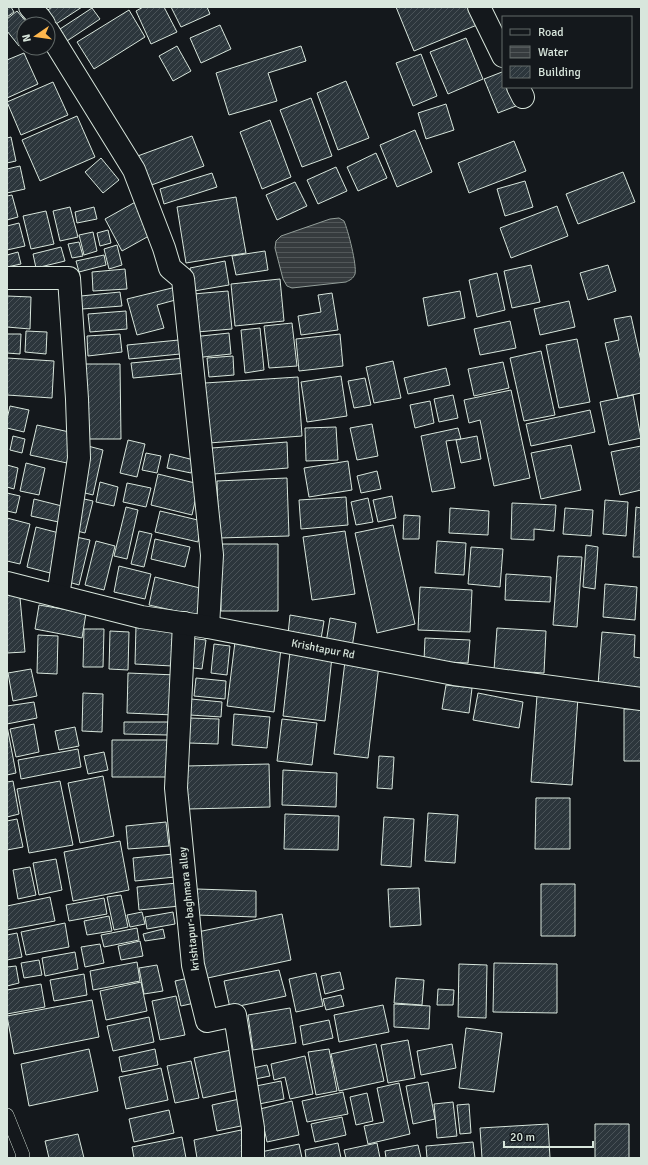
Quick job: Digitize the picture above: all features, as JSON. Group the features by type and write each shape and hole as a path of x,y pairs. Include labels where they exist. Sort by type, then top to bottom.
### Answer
{"street":[{"path":"30,7 38,16"},
{"path":"479,7 502,54"},
{"path":"56,44 134,170 164,248 170,268 184,279 212,555 208,627"},
{"path":"7,278 68,278 77,399 79,458 58,596"},
{"name":"Krishtapur Rd","path":"7,583 141,617 208,627 454,674 641,699"},
{"name":"krishtapur-baghmara alley","path":"184,623 176,788 193,964 207,1021 234,1015 253,1128 253,1158"}],"lane":[{"path":"7,1115 22,1158"}],"water":[{"path":"339,218 344,221 352,248 355,263 355,274 353,277 346,282 292,288 287,286 283,279 275,248 276,241 281,236 330,219"}],"building":[{"path":"7,7 11,7 14,12 7,17"},
{"path":"52,7 82,7 56,24 56,16 51,16 48,10"},
{"path":"143,7 164,7 177,32 151,44 136,11"},
{"path":"171,7 207,7 210,14 181,27"},
{"path":"396,7 470,7 477,25 414,51"},
{"path":"92,8 100,19 67,41 60,29"},
{"path":"129,10 145,37 94,69 77,42"},
{"path":"17,11 21,16 16,16 16,42 7,31 7,19"},
{"path":"220,25 231,49 201,63 190,38"},
{"path":"466,38 483,79 448,94 430,52"},
{"path":"177,46 191,71 173,81 159,56"},
{"path":"301,46 306,61 268,73 277,101 229,115 216,73"},
{"path":"421,54 437,96 413,106 396,63"},
{"path":"17,56 25,56 38,84 7,98 7,60"},
{"path":"502,72 502,88 508,88 516,106 498,113 484,79"},
{"path":"346,81 369,138 338,150 317,93"},
{"path":"53,82 68,115 21,135 7,102"},
{"path":"311,98 332,156 302,167 280,110"},
{"path":"446,104 454,130 426,139 418,113"},
{"path":"77,116 95,157 40,181 22,140"},
{"path":"270,120 291,177 262,189 240,132"},
{"path":"415,130 432,172 397,187 380,145"},
{"path":"192,136 204,166 146,187 135,157"},
{"path":"11,137 16,161 7,163 7,138"},
{"path":"514,141 526,171 469,193 458,163"},
{"path":"376,153 387,178 358,191 347,167"},
{"path":"101,158 119,180 103,193 85,172"},
{"path":"20,166 25,189 7,193 7,169"},
{"path":"336,167 347,191 318,204 307,180"},
{"path":"623,172 635,202 578,224 566,194"},
{"path":"212,173 217,187 164,204 160,189"},
{"path":"525,181 533,207 505,216 497,189"},
{"path":"295,182 307,206 277,220 266,195"},
{"path":"12,195 18,217 7,220 7,196"},
{"path":"236,197 246,253 186,263 177,207"},
{"path":"139,200 156,232 122,251 105,219"},
{"path":"557,206 568,236 511,258 500,228"},
{"path":"70,207 78,237 60,241 53,211"},
{"path":"94,207 97,219 77,223 75,212"},
{"path":"46,211 54,244 31,249 23,216"},
{"path":"19,223 25,246 7,250 7,226"},
{"path":"108,230 111,243 100,246 97,233"},
{"path":"93,232 97,251 84,255 79,235"},
{"path":"79,242 83,256 72,258 68,244"},
{"path":"117,245 122,265 109,269 104,249"},
{"path":"61,247 65,261 36,268 33,254"},
{"path":"265,251 268,270 236,275 232,256"},
{"path":"18,252 21,264 7,267 7,255"},
{"path":"104,255 106,265 79,272 76,261"},
{"path":"225,261 229,285 194,291 190,268"},
{"path":"531,265 540,302 512,308 504,271"},
{"path":"608,265 616,291 588,300 580,273"},
{"path":"125,269 127,289 93,291 92,272"},
{"path":"497,273 505,310 477,317 469,280"},
{"path":"280,279 284,321 235,326 231,284"},
{"path":"176,287 179,299 157,305 164,328 137,335 127,299"},
{"path":"228,291 232,329 197,332 193,294"},
{"path":"460,291 465,318 428,326 423,298"},
{"path":"120,292 122,306 82,309 81,296"},
{"path":"332,293 338,330 301,335 298,316 321,312 318,295"},
{"path":"7,296 31,297 30,329 7,327"},
{"path":"569,301 575,327 540,335 534,309"},
{"path":"126,311 127,329 90,332 88,314"},
{"path":"631,316 641,361 641,393 618,398 605,343 619,340 614,319"},
{"path":"510,321 516,348 480,355 474,329"},
{"path":"292,323 297,366 269,368 264,326"},
{"path":"260,328 264,370 245,373 241,330"},
{"path":"26,331 47,332 46,354 25,352"},
{"path":"229,333 231,354 194,358 192,337"},
{"path":"7,334 21,334 20,354 7,353"},
{"path":"120,334 122,352 88,356 87,336"},
{"path":"340,334 343,366 299,371 296,339"},
{"path":"577,339 590,402 559,408 546,345"},
{"path":"179,340 180,354 129,359 127,345"},
{"path":"541,351 555,415 524,421 510,358"},
{"path":"233,356 234,375 209,377 207,358"},
{"path":"7,358 54,361 52,398 7,395"},
{"path":"185,358 187,373 133,378 131,363"},
{"path":"393,361 401,398 374,403 366,367"},
{"path":"503,362 509,388 474,396 468,369"},
{"path":"84,364 120,364 121,439 85,439"},
{"path":"446,368 450,385 408,394 404,378"},
{"path":"341,376 347,416 307,422 301,382"},
{"path":"298,377 302,436 209,443 205,383"},
{"path":"365,378 371,405 354,408 348,381"},
{"path":"511,390 530,478 494,486 480,420 469,423 464,400"},
{"path":"453,395 458,418 439,422 434,399"},
{"path":"633,395 641,438 609,445 600,402"},
{"path":"430,401 434,423 415,428 410,405"},
{"path":"10,406 29,410 24,432 7,428 7,419"},
{"path":"590,410 595,432 531,446 526,424"},
{"path":"372,424 378,456 357,460 350,428"},
{"path":"37,425 74,433 67,463 30,455"},
{"path":"336,427 338,460 306,461 305,428"},
{"path":"458,428 461,439 446,441 455,488 432,492 421,436"},
{"path":"13,436 25,439 22,453 10,450"},
{"path":"477,436 481,459 461,463 456,440"},
{"path":"128,440 145,444 137,477 120,473"},
{"path":"287,442 288,468 214,474 212,448"},
{"path":"571,445 581,490 541,499 531,453"},
{"path":"88,446 103,450 93,495 77,491"},
{"path":"641,446 641,490 620,495 611,452"},
{"path":"146,453 161,456 157,473 142,470"},
{"path":"170,454 194,460 191,473 167,468"},
{"path":"348,461 352,490 309,497 304,468"},
{"path":"26,463 45,468 39,495 20,491"},
{"path":"7,465 18,468 14,489 7,487"},
{"path":"377,471 381,489 361,493 357,476"},
{"path":"158,474 199,484 192,515 151,505"},
{"path":"287,478 289,536 219,538 217,481"},
{"path":"100,482 118,487 114,506 96,502"},
{"path":"127,483 151,488 146,507 123,502"},
{"path":"7,493 20,496 16,513 7,511"},
{"path":"392,496 396,518 378,522 373,500"},
{"path":"346,497 348,525 301,529 299,500"},
{"path":"80,498 93,501 85,533 73,530"},
{"path":"368,498 373,522 356,525 351,502"},
{"path":"34,499 66,507 63,523 31,516"},
{"path":"605,500 628,502 626,536 603,534"},
{"path":"512,503 556,505 554,531 534,529 534,540 511,539"},
{"path":"126,507 138,510 127,559 114,556"},
{"path":"636,507 641,508 641,557 633,557"},
{"path":"450,508 489,511 488,535 449,533"},
{"path":"565,508 593,510 591,536 563,534"},
{"path":"160,511 202,521 198,542 155,532"},
{"path":"404,515 420,516 419,539 403,539"},
{"path":"7,518 30,524 20,564 7,561"},
{"path":"393,525 415,624 377,633 355,533"},
{"path":"36,527 63,534 54,574 27,567"},
{"path":"139,531 152,534 144,567 131,564"},
{"path":"345,531 355,594 312,600 303,537"},
{"path":"76,537 90,540 79,585 65,581"},
{"path":"155,539 190,547 185,567 151,559"},
{"path":"96,541 115,546 104,590 85,585"},
{"path":"437,541 466,543 464,575 435,573"},
{"path":"221,544 278,544 278,611 221,611"},
{"path":"586,545 598,547 595,589 583,587"},
{"path":"471,547 503,549 500,587 468,584"},
{"path":"558,556 582,557 577,627 553,625"},
{"path":"119,566 151,574 145,599 114,592"},
{"path":"506,574 551,577 550,602 505,600"},
{"path":"155,577 204,589 198,616 149,605"},
{"path":"605,584 637,587 635,620 603,617"},
{"path":"19,587 25,652 7,653 7,588"},
{"path":"420,587 472,590 470,632 418,630"},
{"path":"39,605 86,613 82,638 35,629"},
{"path":"290,615 324,621 321,639 288,634"},
{"path":"330,618 356,623 352,647 326,643"},
{"path":"136,626 173,627 172,666 135,664"},
{"path":"497,628 546,631 544,673 494,670"},
{"path":"84,629 104,629 103,667 83,667"},
{"path":"110,631 129,632 128,670 109,669"},
{"path":"602,632 635,635 634,657 641,658 641,688 598,685"},
{"path":"38,635 58,636 57,674 37,673"},
{"path":"190,638 206,640 202,669 186,667"},
{"path":"425,638 470,640 468,663 424,661"},
{"path":"235,642 281,648 274,712 227,706"},
{"path":"214,644 230,646 227,675 211,673"},
{"path":"290,652 332,657 325,721 283,716"},
{"path":"345,661 379,665 368,758 334,754"},
{"path":"31,669 37,696 13,701 8,673"},
{"path":"128,673 176,675 174,715 127,713"},
{"path":"196,678 226,681 225,699 194,696"},
{"path":"446,685 472,688 469,713 442,709"},
{"path":"83,693 103,694 102,732 82,731"},
{"path":"478,693 523,702 519,728 473,720"},
{"path":"537,695 578,697 572,785 531,782"},
{"path":"191,699 222,702 221,717 190,715"},
{"path":"34,702 37,718 7,724 7,706"},
{"path":"624,709 641,709 641,761 624,761"},
{"path":"234,714 270,717 267,748 232,745"},
{"path":"189,718 219,719 218,744 189,743"},
{"path":"282,719 317,723 312,765 277,761"},
{"path":"124,722 168,722 168,735 124,734"},
{"path":"34,724 39,752 16,757 10,729"},
{"path":"7,726 16,773 7,775"},
{"path":"75,727 79,746 59,750 55,731"},
{"path":"112,740 169,740 169,777 112,777"},
{"path":"78,749 81,767 21,779 18,760"},
{"path":"104,752 108,770 88,774 84,756"},
{"path":"379,756 394,757 392,789 377,788"},
{"path":"269,764 270,807 188,809 186,766"},
{"path":"283,770 337,773 336,807 282,805"},
{"path":"103,776 114,836 80,843 68,783"},
{"path":"13,781 19,814 7,817 7,782"},
{"path":"60,781 73,845 29,853 17,789"},
{"path":"536,798 570,798 570,849 535,849"},
{"path":"428,813 458,815 455,863 425,861"},
{"path":"285,814 339,816 338,850 284,849"},
{"path":"384,817 414,819 411,867 381,865"},
{"path":"17,819 23,847 7,850 7,821"},
{"path":"166,822 169,846 128,849 126,826"},
{"path":"120,841 129,890 73,901 64,852"},
{"path":"173,854 175,877 135,881 133,858"},
{"path":"56,859 62,890 39,895 33,863"},
{"path":"30,867 36,895 18,899 13,870"},
{"path":"177,883 180,906 139,910 137,887"},
{"path":"541,884 575,884 575,936 541,936"},
{"path":"419,888 421,925 390,927 388,889"},
{"path":"197,889 256,891 256,917 196,915"},
{"path":"121,895 128,927 114,930 107,897"},
{"path":"50,897 55,921 7,930 7,906"},
{"path":"104,898 107,914 69,921 66,905"},
{"path":"142,912 145,924 130,927 127,915"},
{"path":"173,912 175,924 147,929 145,917"},
{"path":"282,914 291,960 203,979 193,933"},
{"path":"109,916 112,931 87,935 84,921"},
{"path":"65,923 69,947 26,955 21,932"},
{"path":"137,928 139,940 104,947 101,935"},
{"path":"163,929 165,938 145,941 143,934"},
{"path":"17,933 22,957 7,960 7,935"},
{"path":"140,941 143,956 121,960 118,946"},
{"path":"100,944 104,963 85,967 81,947"},
{"path":"75,952 78,969 45,976 42,958"},
{"path":"39,960 42,975 24,978 21,963"},
{"path":"137,962 140,981 93,990 90,971"},
{"path":"494,963 557,964 557,1013 493,1012"},
{"path":"459,964 487,965 486,1018 458,1017"},
{"path":"157,965 163,991 144,994 139,968"},
{"path":"16,966 19,983 7,986 7,967"},
{"path":"279,970 286,996 230,1008 224,981"},
{"path":"340,972 344,989 325,994 321,976"},
{"path":"316,973 323,1006 296,1012 289,979"},
{"path":"84,974 87,995 54,1001 50,980"},
{"path":"193,977 199,1002 181,1006 175,981"},
{"path":"396,978 424,980 422,1005 394,1003"},
{"path":"141,982 147,1011 106,1020 100,991"},
{"path":"41,984 45,1007 7,1014 7,990"},
{"path":"438,989 454,990 453,1005 437,1005"},
{"path":"341,995 344,1006 326,1010 323,999"},
{"path":"176,996 185,1035 160,1040 152,1001"},
{"path":"92,1000 99,1037 14,1054 7,1016"},
{"path":"394,1004 430,1006 429,1029 394,1027"},
{"path":"383,1005 389,1032 339,1042 334,1015"},
{"path":"290,1008 296,1043 253,1050 248,1015"},
{"path":"149,1017 154,1042 113,1051 107,1026"},
{"path":"329,1020 333,1038 303,1045 300,1026"},
{"path":"466,1028 502,1033 494,1092 459,1088"},
{"path":"408,1040 415,1078 388,1083 381,1045"},
{"path":"376,1044 384,1081 339,1091 331,1054"},
{"path":"452,1044 456,1068 421,1075 417,1051"},
{"path":"89,1049 98,1091 29,1106 21,1064"},
{"path":"155,1049 158,1065 122,1072 119,1057"},
{"path":"329,1049 337,1091 316,1095 308,1052"},
{"path":"231,1050 239,1090 203,1098 194,1058"},
{"path":"305,1056 313,1094 290,1099 285,1077 274,1080 271,1064"},
{"path":"191,1061 199,1098 175,1103 167,1066"},
{"path":"267,1065 270,1076 250,1080 248,1069"},
{"path":"161,1068 168,1100 126,1109 119,1077"},
{"path":"281,1081 284,1099 259,1104 256,1086"},
{"path":"428,1082 435,1119 413,1124 406,1086"},
{"path":"399,1083 410,1134 368,1144 364,1126 384,1122 377,1088"},
{"path":"343,1092 348,1114 307,1122 302,1101"},
{"path":"367,1093 373,1121 356,1125 350,1097"},
{"path":"244,1098 250,1124 217,1131 212,1105"},
{"path":"292,1101 299,1135 267,1142 260,1109"},
{"path":"453,1102 457,1136 437,1138 434,1104"},
{"path":"469,1104 471,1133 460,1134 457,1105"},
{"path":"169,1110 174,1133 134,1142 129,1119"},
{"path":"342,1117 346,1135 315,1142 311,1124"},
{"path":"548,1124 550,1158 482,1158 480,1128"},
{"path":"595,1124 629,1124 629,1158 595,1158"},
{"path":"241,1130 247,1158 197,1158 194,1140"},
{"path":"78,1134 84,1158 49,1158 45,1141"},
{"path":"182,1137 186,1158 134,1158 132,1147"},
{"path":"473,1142 475,1158 427,1158 426,1146"},
{"path":"338,1143 341,1158 306,1158 305,1150"},
{"path":"377,1143 380,1158 346,1158 344,1150"},
{"path":"299,1144 302,1158 257,1158 256,1153"},
{"path":"418,1145 421,1158 386,1158 385,1151"}]}
